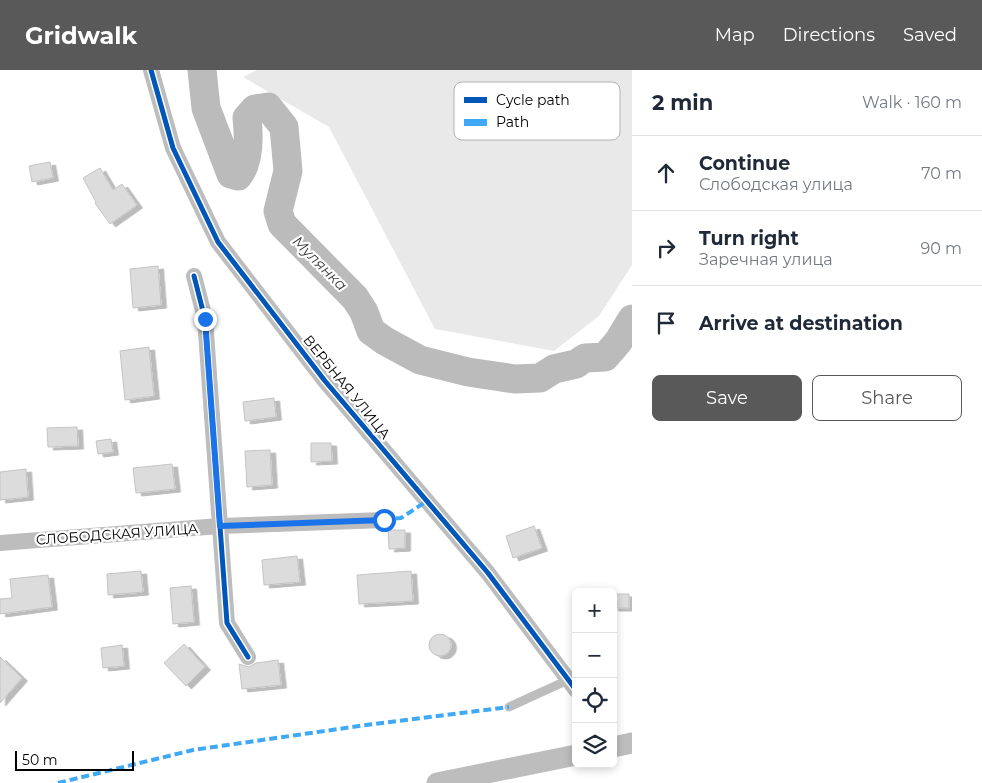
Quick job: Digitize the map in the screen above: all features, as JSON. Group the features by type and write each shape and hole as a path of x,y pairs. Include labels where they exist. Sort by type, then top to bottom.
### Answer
{"street":[{"name":"ВЕРБНАЯ УЛИЦА","path":"151,70 173,148 218,242 325,381 488,573 572,685"},
{"path":"194,276 205,319 226,623 248,657"},
{"name":"СЛОБОДСКАЯ УЛИЦА","path":"0,543 220,526 384,520"},
{"path":"437,783 572,756"}],"lane":[{"path":"510,707 572,685"}],"shaded area":[{"path":"257,70 632,70 632,265 599,316 554,351 435,329 329,127 243,77"}],"building":[{"path":"50,162 53,178 32,182 29,166"},
{"path":"100,168 113,190 122,184 137,205 110,224 95,203 83,178"},
{"path":"158,266 161,305 133,308 130,269"},
{"path":"149,347 154,396 125,400 120,351"},
{"path":"274,398 276,417 245,421 243,402"},
{"path":"77,427 78,446 48,447 47,428"},
{"path":"111,439 113,452 98,454 96,441"},
{"path":"311,443 331,443 332,461 311,462"},
{"path":"270,450 272,485 247,487 245,451"},
{"path":"172,464 175,489 136,493 133,468"},
{"path":"26,469 28,497 0,500 0,472"},
{"path":"534,526 542,548 513,558 506,536"},
{"path":"388,530 405,530 405,548 389,549"},
{"path":"297,556 300,582 264,585 262,560"},
{"path":"141,571 143,592 108,595 107,574"},
{"path":"411,571 413,601 359,604 357,575"},
{"path":"48,575 52,607 0,614 0,599 12,598 10,579"},
{"path":"191,586 194,622 173,624 170,588"},
{"path":"617,594 629,594 629,608 617,608"},
{"path":"440,634 448,637 451,645 448,653 440,656 432,653 429,645 432,637"},
{"path":"184,644 205,667 186,686 164,663"},
{"path":"122,645 124,666 103,668 101,648"},
{"path":"0,657 22,678 0,703"},
{"path":"278,660 281,685 242,689 239,664 249,667 256,663"}],"waterway":[{"name":"Мулянка","path":"202,70 206,108 231,174 238,176 245,164 248,141 247,118 255,109 268,107 284,127 288,171 278,211 282,224 355,298 364,312 371,331 385,341 420,360 468,372 515,379 540,378 554,369 576,364 585,358 605,357 618,342 632,319"}],"marked path":[{"path":"384,520 401,518 427,501"},
{"path":"58,783 193,750 509,707"}],"cycle path":[{"path":"151,70 173,148 218,242 325,381 488,573 572,685"},
{"path":"194,276 205,319 227,623 248,657"}],"route":[{"path":"205,319 220,526 384,520"}]}
